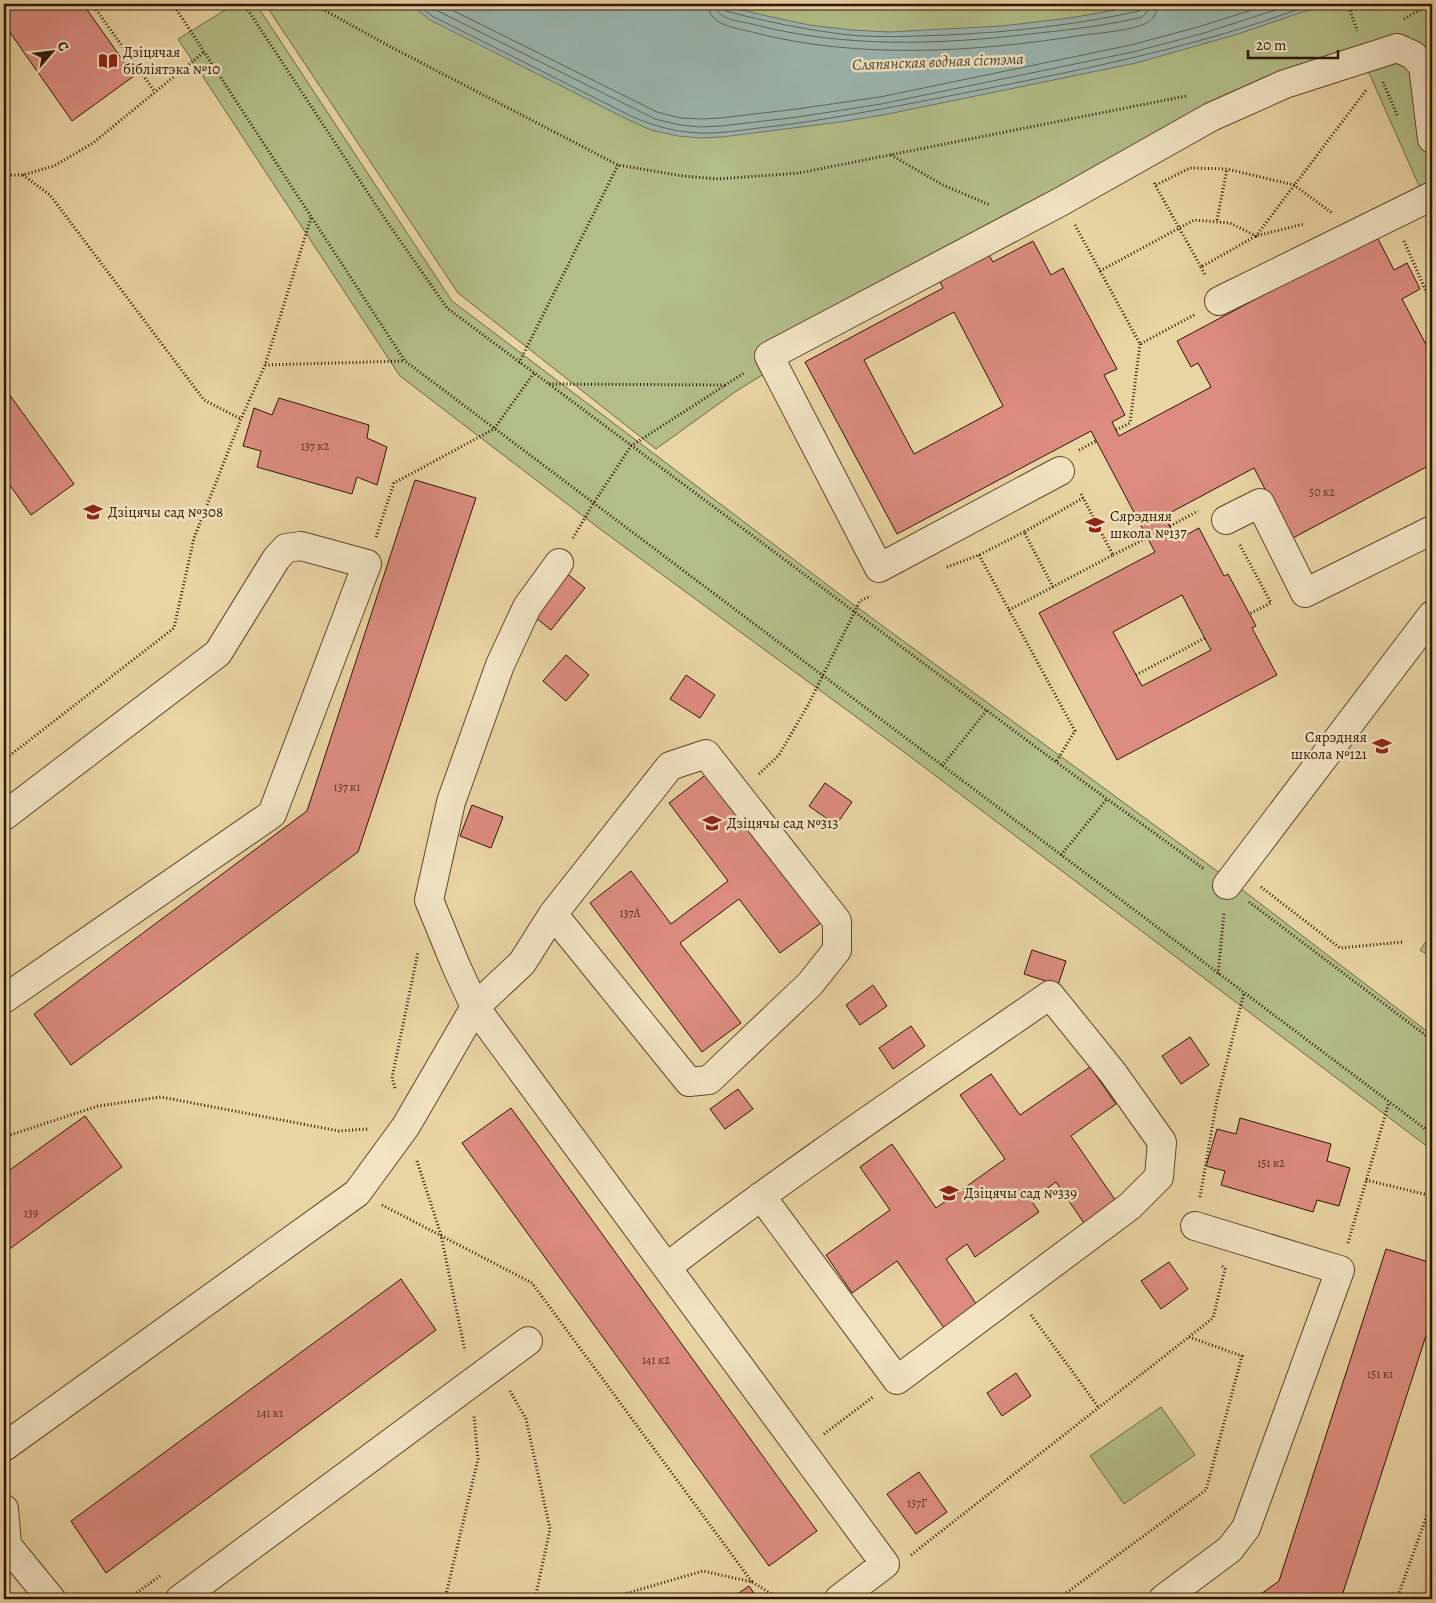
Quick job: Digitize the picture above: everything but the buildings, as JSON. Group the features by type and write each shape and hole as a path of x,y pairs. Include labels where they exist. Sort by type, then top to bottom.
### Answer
{"lane":[{"path":"1065,462 880,568 769,356 1062,201 1211,118 1285,84 1370,55 1397,48 1413,54 1423,66 1432,139"},
{"path":"1219,301 1432,196"},
{"path":"1226,520 1260,503 1305,593 1432,530"},
{"path":"4,816 218,653 276,559 286,548 301,546 367,564 272,814 4,1000"},
{"path":"559,563 527,607 500,665 451,802 429,900 456,966 476,1007 885,1564 839,1599"},
{"path":"1233,877 1432,615"},
{"path":"4,1447 357,1193 406,1126 476,1007 522,963 553,914 670,766 706,754 837,921 837,950 810,984 709,1080 689,1082 553,914"},
{"path":"667,1266 761,1196 1050,995 1113,1073 1162,1142 1159,1178 1130,1206 897,1380 761,1196"},
{"path":"1163,1599 1230,1549 1246,1528 1340,1270 1195,1226"},
{"path":"180,1599 528,1342"},
{"path":"4,1510 5,1546 51,1599"}],"path":[{"path":"92,4 155,92"},
{"path":"173,4 405,361 1432,1134"},
{"path":"244,4 383,216 447,308 1107,798 1233,877 1340,948 1403,942"},
{"path":"313,4 390,47 618,165 683,176 718,179 799,173 1192,94"},
{"path":"1348,4 1402,126"},
{"path":"1404,20 1430,4"},
{"path":"120,56 126,51"},
{"path":"4,175 23,175 54,166 93,143 204,52"},
{"path":"1256,236 1294,185 1370,55"},
{"path":"890,155 942,185 1025,220"},
{"path":"519,363 618,165"},
{"path":"1140,344 1219,301 1156,185 1190,168 1227,169 1294,185 1336,216 1327,218"},
{"path":"1216,220 1227,169"},
{"path":"23,175 50,195 204,400 241,419"},
{"path":"1062,201 1140,344 1130,423 1116,430"},
{"path":"1393,215 1432,305"},
{"path":"4,760 174,628 194,538 264,365 311,218"},
{"path":"1100,271 1194,220 1216,220 1230,223 1256,236"},
{"path":"1201,267 1256,236 1309,223"},
{"path":"559,563 593,504 631,446 769,356"},
{"path":"264,365 405,361"},
{"path":"367,564 394,483 494,429 534,373"},
{"path":"549,384 726,385"},
{"path":"1065,462 1096,441"},
{"path":"1079,490 1113,555"},
{"path":"942,569 979,555 1083,498"},
{"path":"1024,532 1053,587"},
{"path":"1009,610 1147,538"},
{"path":"979,555 1075,731 1056,762"},
{"path":"738,795 779,755 823,676 860,601 878,594"},
{"path":"1136,675 1205,638"},
{"path":"942,766 987,710"},
{"path":"1061,855 1107,798"},
{"path":"1218,974 1233,877"},
{"path":"1233,877 1432,1040"},
{"path":"4,1137 98,1106 161,1098 338,1131 406,1126 392,1078 419,947"},
{"path":"1195,1226 1217,1100 1244,992"},
{"path":"1340,1270 1389,1102"},
{"path":"1366,1180 1432,1196"},
{"path":"357,1193 532,1283 752,1582"},
{"path":"885,1564 912,1555 1213,1318 1225,1269 1219,1263"},
{"path":"1015,1292 1099,1408"},
{"path":"1058,1599 1206,1490 1242,1356 1190,1337"},
{"path":"496,1365 526,1419 550,1529 535,1599"},
{"path":"802,1450 897,1380"},
{"path":"1397,1599 1432,1502"},
{"path":"607,1599 703,1571 752,1582 780,1599"}],"green space":[{"path":"235,4 256,4 452,301 846,599 1232,882 1432,1035 1432,1150 904,752 600,529 400,376 178,39"},
{"path":"265,4 1432,4 1432,215 1365,64 1286,92 775,367 735,392 656,449 458,293"},
{"path":"1432,933 1432,958 1420,950"},
{"path":"1161,1407 1195,1455 1124,1504 1090,1456"}],"water":[{"name":"Сляпянская водная сістэма","path":"410,4 718,4 809,25 889,32 1002,26 1070,18 1149,4 1326,4 1238,34 1136,63 883,115 722,137 700,138 678,136 651,130 629,120 430,20"}],"place":[{"name":"Дзіцячая бібліятэка №10","path":"108,61"},
{"name":"Дзіцячы сад №308","path":"93,512"},
{"name":"Сярэдняя школа №137","path":"1095,525"},
{"name":"Сярэдняя школа №121","path":"1382,746"},
{"name":"Дзіцячы сад №313","path":"712,823"},
{"name":"Дзіцячы сад №339","path":"949,1193"}]}
